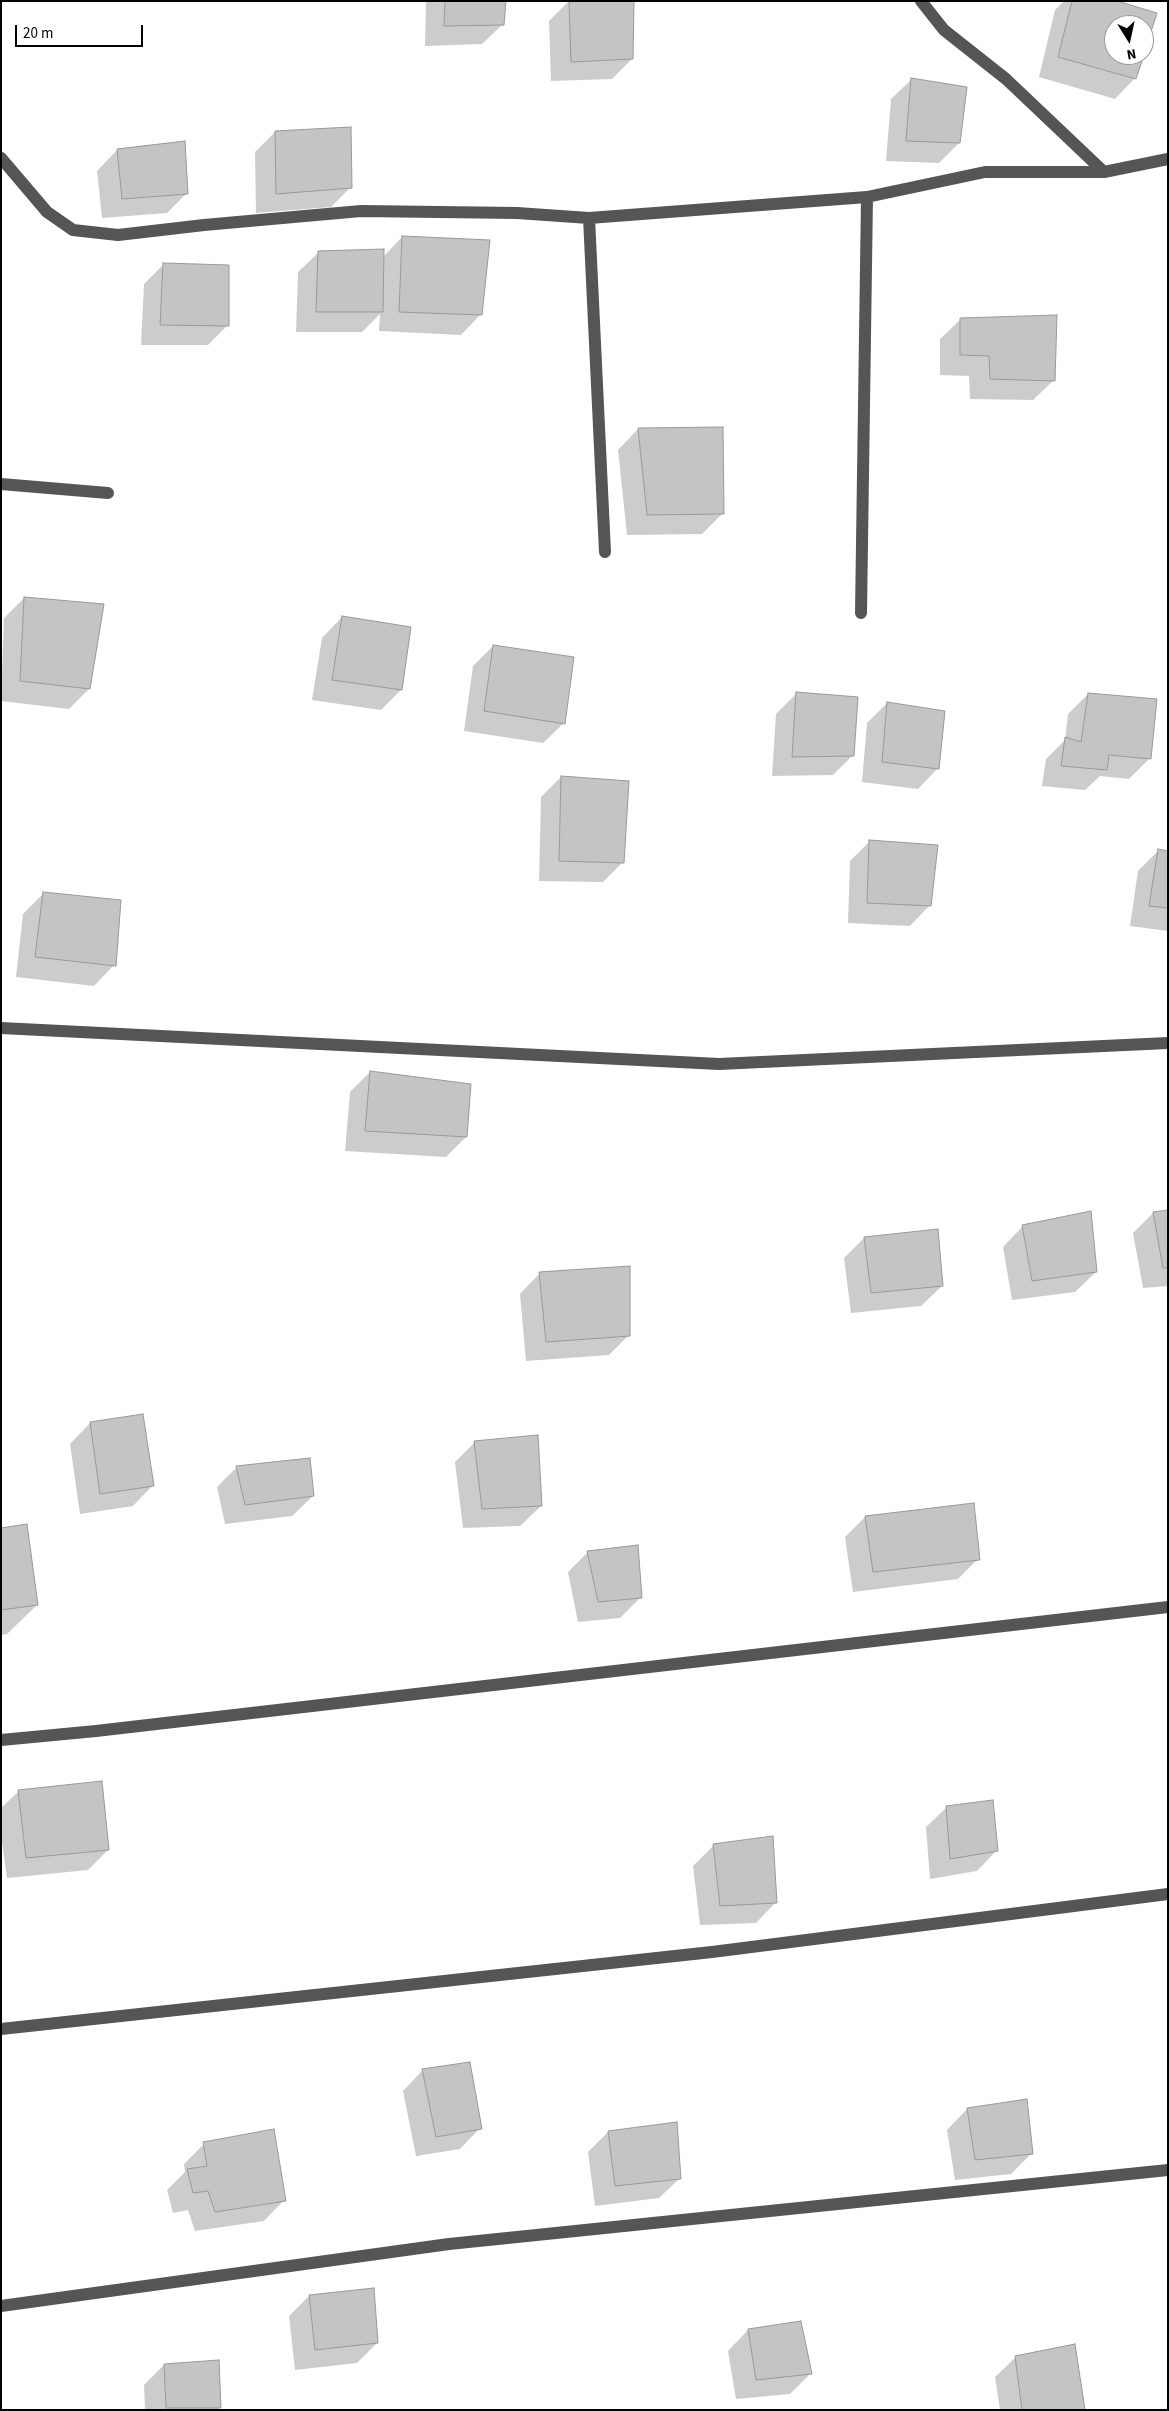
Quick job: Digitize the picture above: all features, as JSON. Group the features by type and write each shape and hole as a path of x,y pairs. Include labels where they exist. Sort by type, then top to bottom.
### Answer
{"street":[{"path":"921,1 944,30 1006,79 1104,172"},
{"path":"1,158 47,212 73,230 118,235 204,225 360,212 517,213 589,218 867,197 985,172 1104,172 1168,159"},
{"path":"861,613 867,197"},
{"path":"589,218 605,552"},
{"path":"1,484 108,493"},
{"path":"1,1028 719,1064 1168,1043"},
{"path":"1,1740 96,1731 1168,1607"},
{"path":"1,2030 712,1952 1168,1894"},
{"path":"1,2306 449,2244 1168,2170"}],"building":[{"path":"445,1 506,1 504,25 444,26"},
{"path":"569,1 634,1 633,59 571,62"},
{"path":"1072,1 1117,1 1157,13 1154,22 1154,15 1104,15 1104,65 1141,65 1136,79 1058,57"},
{"path":"911,78 967,87 960,143 906,141"},
{"path":"351,127 352,188 276,194 275,131"},
{"path":"185,141 188,194 122,199 117,149"},
{"path":"402,236 490,240 482,315 399,312"},
{"path":"384,249 383,312 316,312 318,251"},
{"path":"163,263 229,265 229,326 160,325"},
{"path":"1057,315 1055,381 990,379 989,356 960,355 960,318"},
{"path":"723,427 724,514 647,515 638,428"},
{"path":"24,597 104,604 90,689 20,681"},
{"path":"342,616 411,627 402,690 332,680"},
{"path":"493,645 574,657 565,724 484,711"},
{"path":"796,692 858,697 854,756 792,757"},
{"path":"1088,693 1157,699 1151,759 1109,755 1107,770 1061,766 1065,737 1081,742"},
{"path":"887,702 945,711 939,769 882,762"},
{"path":"561,776 629,781 624,863 559,861"},
{"path":"869,840 938,845 931,906 867,903"},
{"path":"1158,849 1168,851 1168,908 1149,906"},
{"path":"43,892 121,900 116,966 35,957"},
{"path":"370,1071 471,1084 467,1137 365,1131"},
{"path":"1168,1210 1168,1268 1163,1268 1153,1212"},
{"path":"1091,1211 1097,1272 1032,1281 1022,1225"},
{"path":"938,1229 943,1286 871,1293 864,1237"},
{"path":"630,1266 630,1336 546,1342 539,1272"},
{"path":"143,1414 154,1486 100,1494 90,1422"},
{"path":"538,1435 542,1506 482,1509 474,1441"},
{"path":"310,1458 314,1496 245,1505 236,1466"},
{"path":"974,1503 980,1560 873,1572 865,1516"},
{"path":"27,1524 38,1605 1,1610 1,1528"},
{"path":"638,1545 642,1598 598,1602 587,1551"},
{"path":"102,1781 109,1850 26,1858 18,1790"},
{"path":"993,1800 998,1851 950,1859 946,1806"},
{"path":"773,1836 777,1903 720,1906 713,1844"},
{"path":"470,2062 482,2129 436,2137 422,2069"},
{"path":"1027,2099 1033,2154 975,2160 967,2108"},
{"path":"677,2122 681,2179 615,2186 608,2131"},
{"path":"274,2129 286,2201 215,2212 208,2191 193,2193 187,2169 207,2166 203,2142"},
{"path":"374,2288 378,2343 315,2350 309,2295"},
{"path":"801,2321 812,2374 756,2380 748,2329"},
{"path":"1075,2344 1085,2410 1022,2410 1015,2356"},
{"path":"219,2360 221,2408 166,2408 164,2364"}]}
